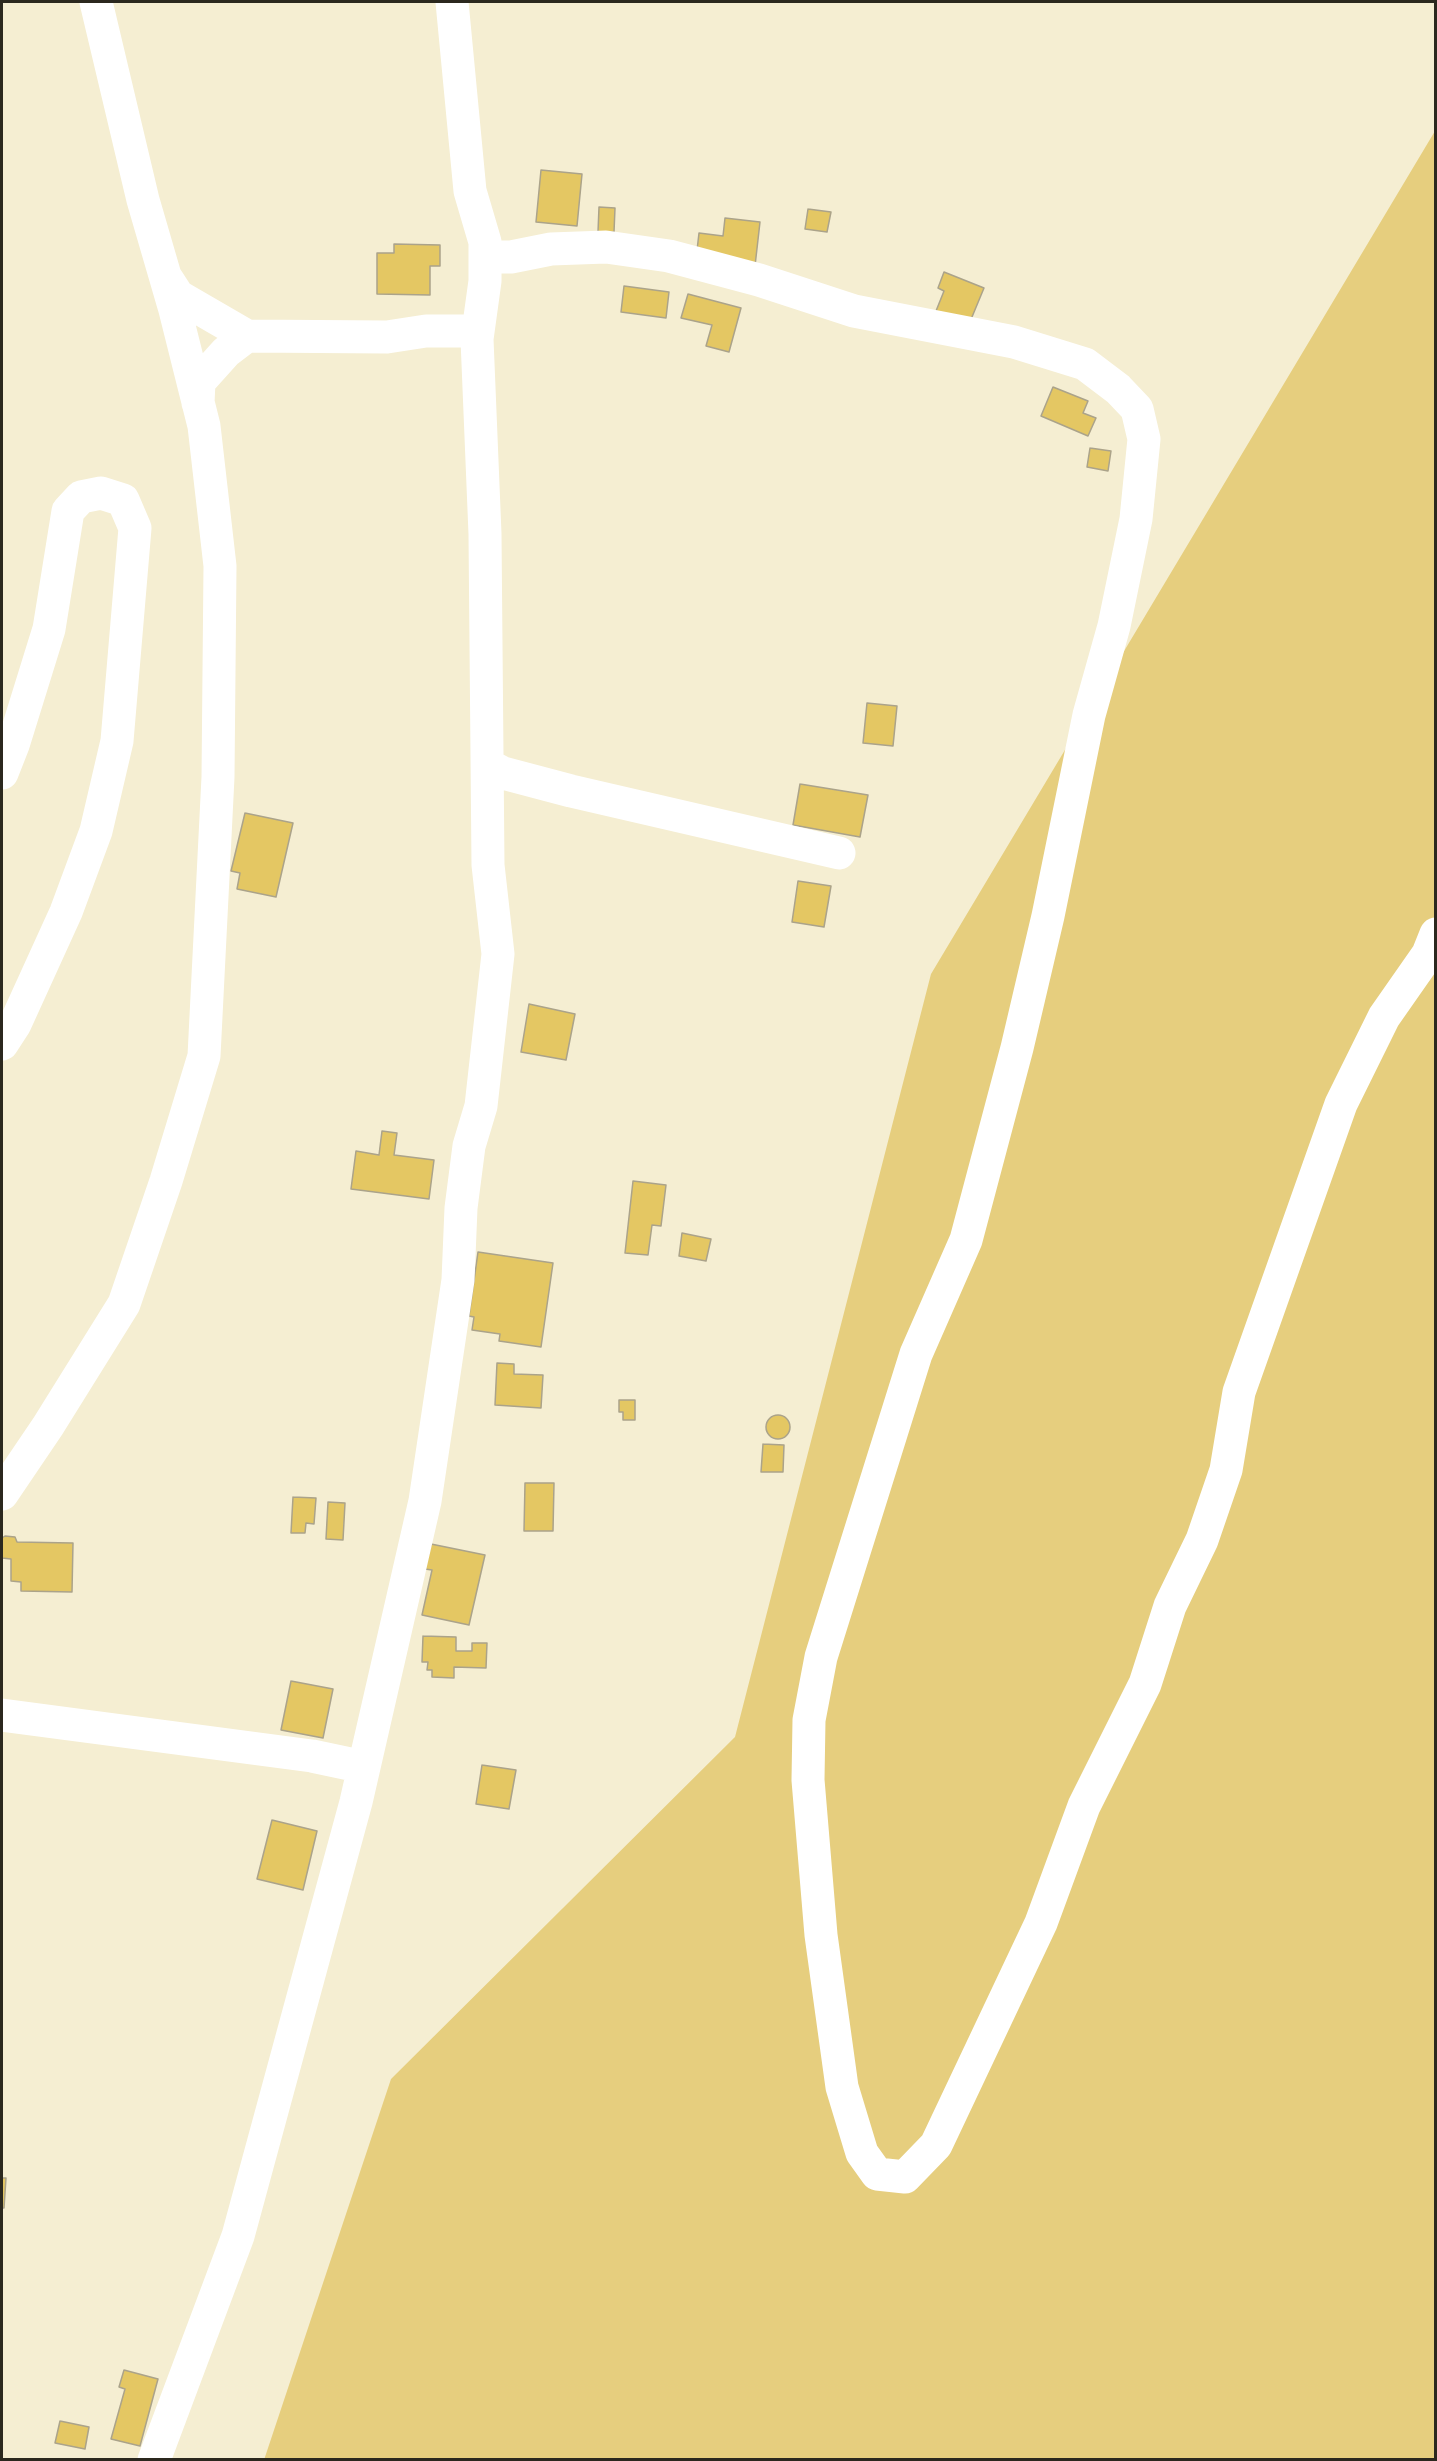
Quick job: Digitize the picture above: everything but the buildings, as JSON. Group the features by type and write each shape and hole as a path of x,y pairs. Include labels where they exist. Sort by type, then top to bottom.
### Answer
{"street":[{"path":"2,1494 48,1426 124,1304 166,1181 204,1056 218,777 220,566 204,426 165,275 142,200 96,2"},
{"path":"154,2460 238,2236 324,1923 364,1767 425,1501 458,1280 461,1208 468,1146 481,1106 498,954 488,865 485,534 478,332 485,281 485,242 470,191 452,2"},
{"path":"485,257 511,257 551,249 606,247 669,256 759,280 854,311 1014,342 1085,364 1118,389 1137,409 1144,439 1136,519 1116,615 1089,715 1048,916 1017,1048 966,1240 916,1354 821,1657 809,1720 808,1780 821,1935 842,2087 862,2153 877,2174 905,2177 936,2145 1041,1923 1084,1806 1145,1684 1170,1606 1202,1540 1226,1470 1239,1392 1341,1104 1384,1017 1428,954 1436,933"},
{"path":"165,275 178,296 247,336 387,338 426,332 478,332"},
{"path":"198,403 199,382 226,352 247,336"},
{"path":"2,773 14,745 49,629 68,511 81,496 101,493 123,500 135,528 117,741 96,831 70,902 15,1024 2,1044"},
{"path":"488,765 503,773 571,791 839,853"},
{"path":"2,1715 312,1756 364,1767"}],"shaded area":[{"path":"1435,131 1435,2459 264,2460 391,2079 735,1737 931,974"}]}
